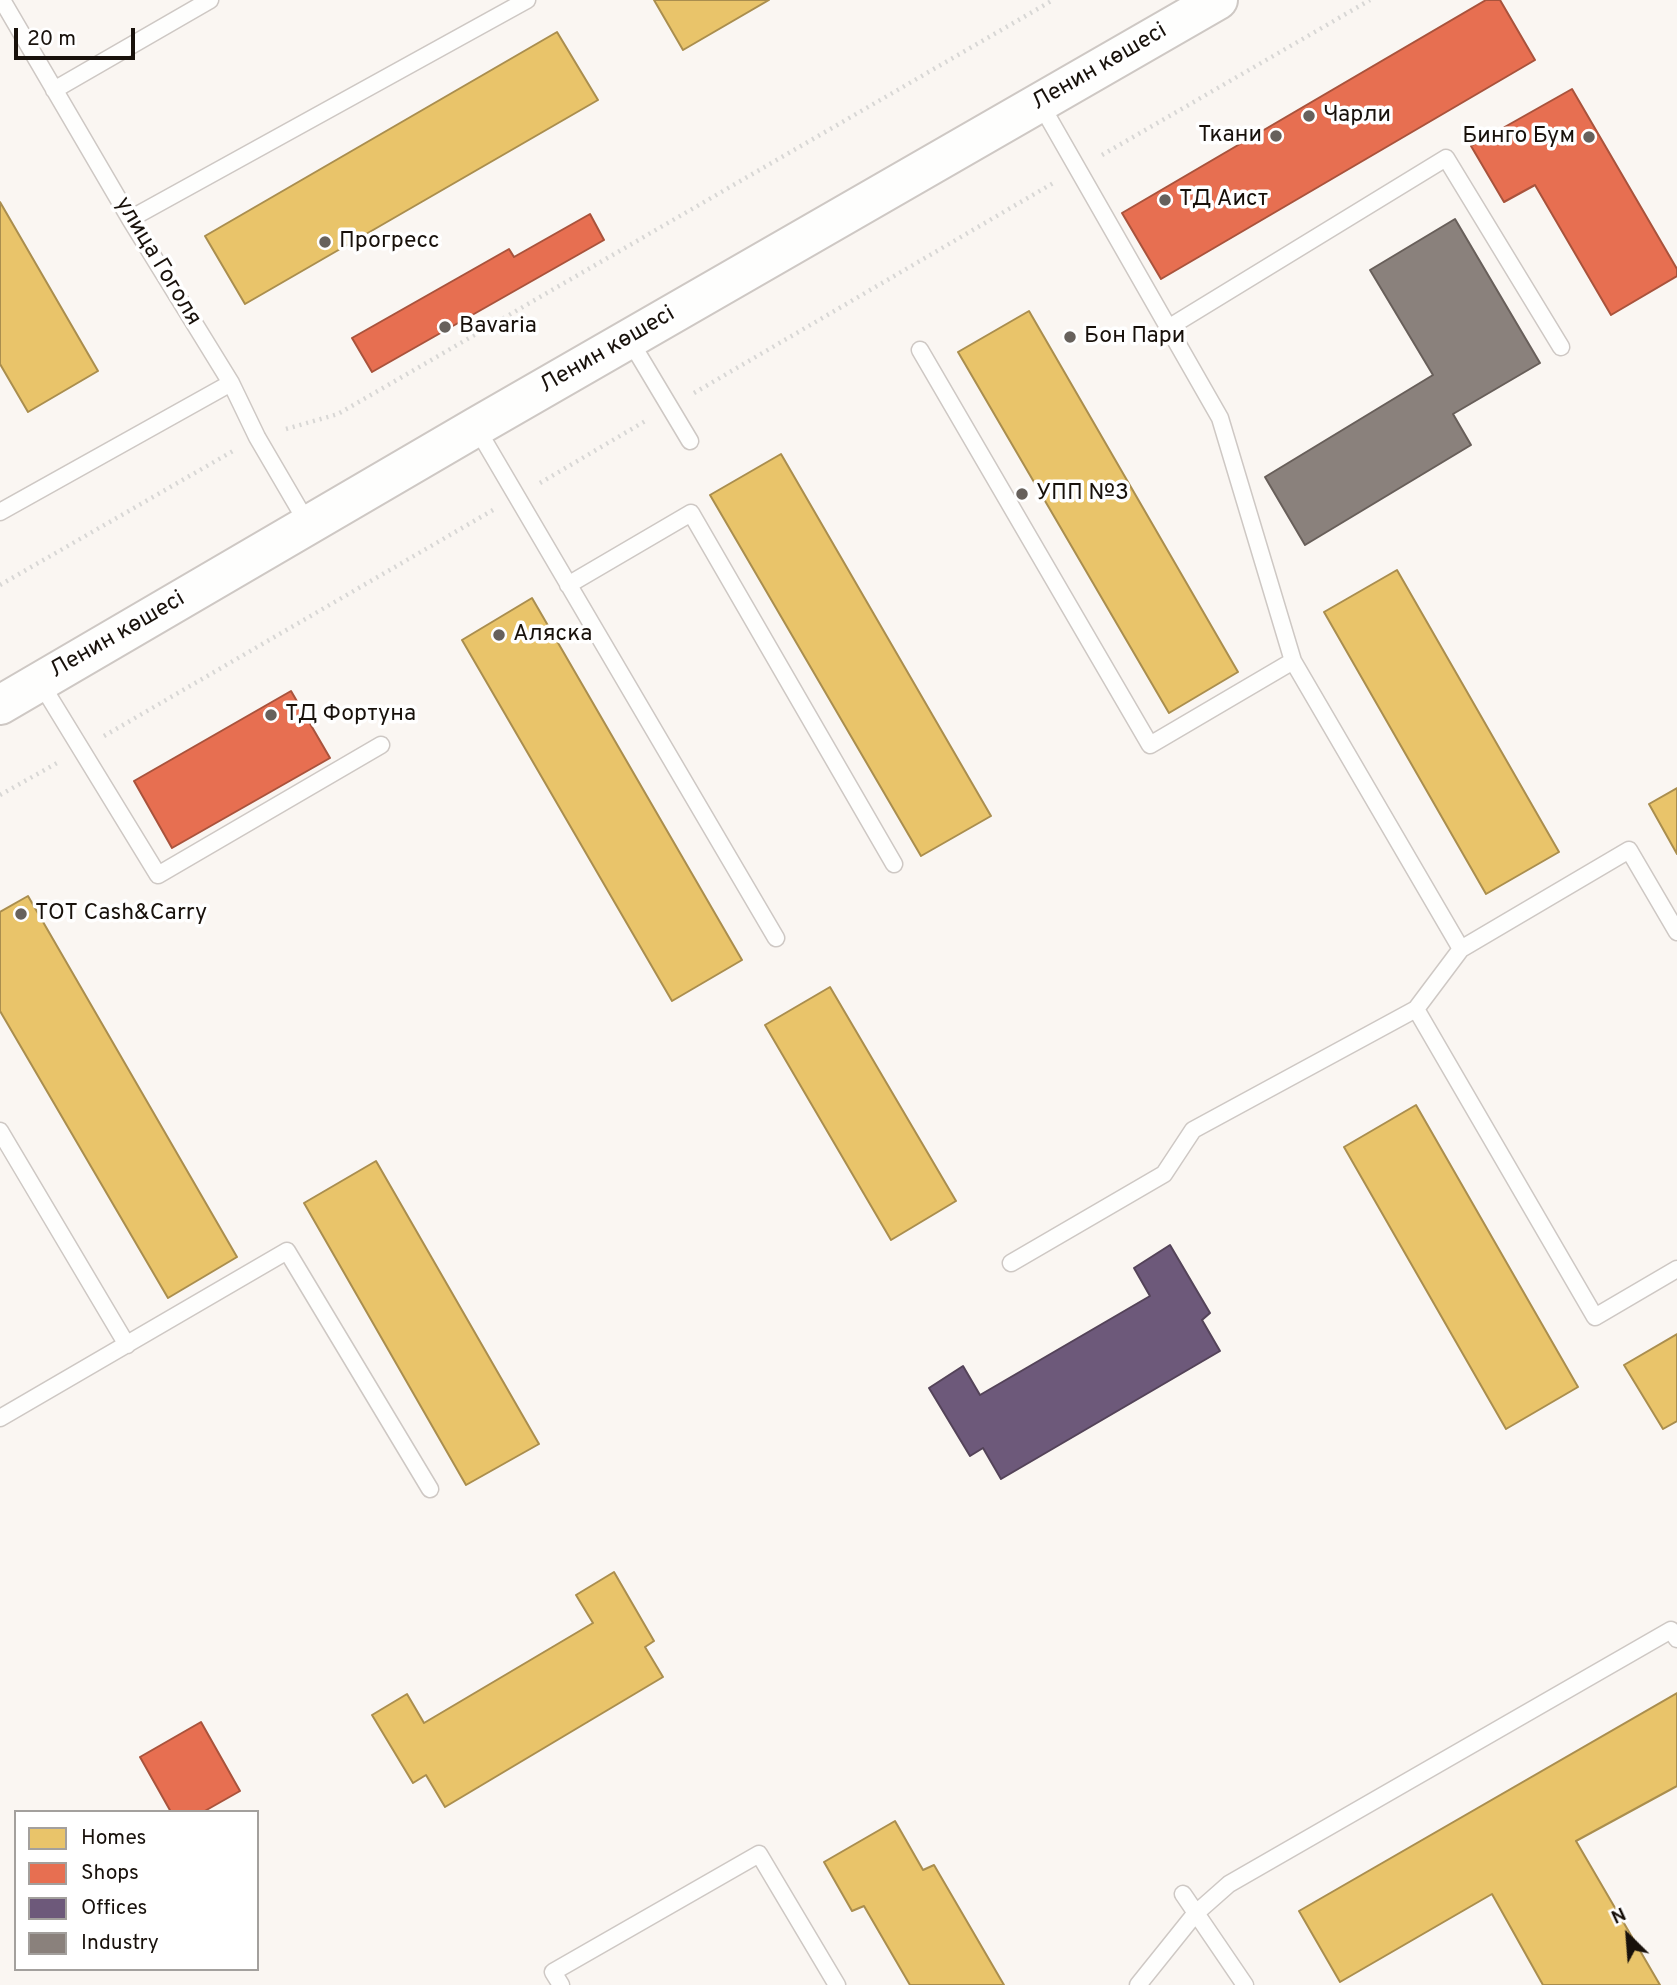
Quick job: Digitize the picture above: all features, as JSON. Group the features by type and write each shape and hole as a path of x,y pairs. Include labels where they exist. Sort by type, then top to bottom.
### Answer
{"main road":[{"name":"Ленин көшесі","path":"0,705 476,427 1218,0"}],"lane":[{"name":"улица Гоголя","path":"2,0 130,219 231,383 257,437 309,526"},
{"path":"54,90 209,0"},
{"path":"130,219 527,0"},
{"path":"1040,103 1220,418 1293,661 1461,949"},
{"path":"1168,328 1446,158 1561,347"},
{"path":"629,339 690,441"},
{"path":"920,350 1150,745 1293,661"},
{"path":"0,512 231,383"},
{"path":"476,427 776,938"},
{"path":"568,585 691,513 894,864"},
{"path":"40,681 158,875 381,745"},
{"path":"1010,1263 1164,1174 1193,1130 1416,1009 1461,949 1629,850 1677,932"},
{"path":"1416,1009 1595,1317 1677,1269"},
{"path":"0,1131 127,1345"},
{"path":"0,1419 287,1251 430,1489"},
{"path":"1138,1985 1195,1914 1229,1884 1671,1630 1677,1639"},
{"path":"561,1985 553,1972 759,1854 837,1985"},
{"path":"1182,1894 1245,1985"}],"path":[{"path":"0,585 257,437 338,414 1053,0"}],"building: Homes":[{"path":"654,0 769,0 683,50"},
{"path":"557,32 598,100 245,304 205,236"},
{"path":"0,202 98,371 28,412 0,364"},
{"path":"1029,311 1238,672 1169,713 958,352"},
{"path":"781,454 991,816 921,856 710,495"},
{"path":"1397,570 1559,852 1486,894 1324,612"},
{"path":"532,598 742,960 672,1001 462,640"},
{"path":"1677,788 1677,854 1649,804"},
{"path":"28,896 237,1257 168,1298 0,1011 0,912"},
{"path":"830,987 956,1201 891,1240 765,1025"},
{"path":"1416,1105 1578,1387 1506,1429 1344,1147"},
{"path":"376,1161 539,1444 466,1485 304,1203"},
{"path":"1677,1334 1677,1421 1663,1429 1624,1365"},
{"path":"614,1572 654,1641 645,1647 663,1677 445,1807 426,1775 413,1783 372,1715 407,1694 424,1723 593,1623 576,1595"},
{"path":"1677,1693 1677,1786 1576,1841 1660,1985 1543,1985 1492,1894 1340,1982 1299,1911"},
{"path":"895,1821 923,1870 934,1865 1004,1985 910,1985 864,1906 852,1911 824,1862"}],"building: Shops":[{"path":"1486,0 1500,0 1535,60 1161,279 1122,213"},
{"path":"1572,89 1677,269 1677,276 1611,315 1535,185 1504,202 1471,146"},
{"path":"590,214 604,240 372,372 352,338 509,249 514,257"},
{"path":"291,691 330,758 172,848 134,781"},
{"path":"201,1722 240,1791 207,1810 170,1810 140,1757"}],"building: Offices":[{"path":"1170,1245 1210,1313 1202,1320 1220,1351 1001,1479 983,1448 970,1456 929,1388 963,1366 980,1395 1150,1296 1134,1268"}],"building: Industry":[{"path":"1455,219 1540,363 1453,414 1471,445 1305,545 1265,477 1433,375 1370,270"}],"place":[{"name":"Чарли","path":"1309,116"},
{"name":"Ткани","path":"1276,136"},
{"name":"Бинго Бум","path":"1589,137"},
{"name":"ТД Аист","path":"1165,200"},
{"name":"Прогресс","path":"325,242"},
{"name":"Bavaria","path":"445,327"},
{"name":"Бон Пари","path":"1070,337"},
{"name":"УПП №3","path":"1022,494"},
{"name":"Аляска","path":"499,635"},
{"name":"ТД Фортуна","path":"271,715"},
{"name":"ТОТ Cash&Carry","path":"21,914"}]}
